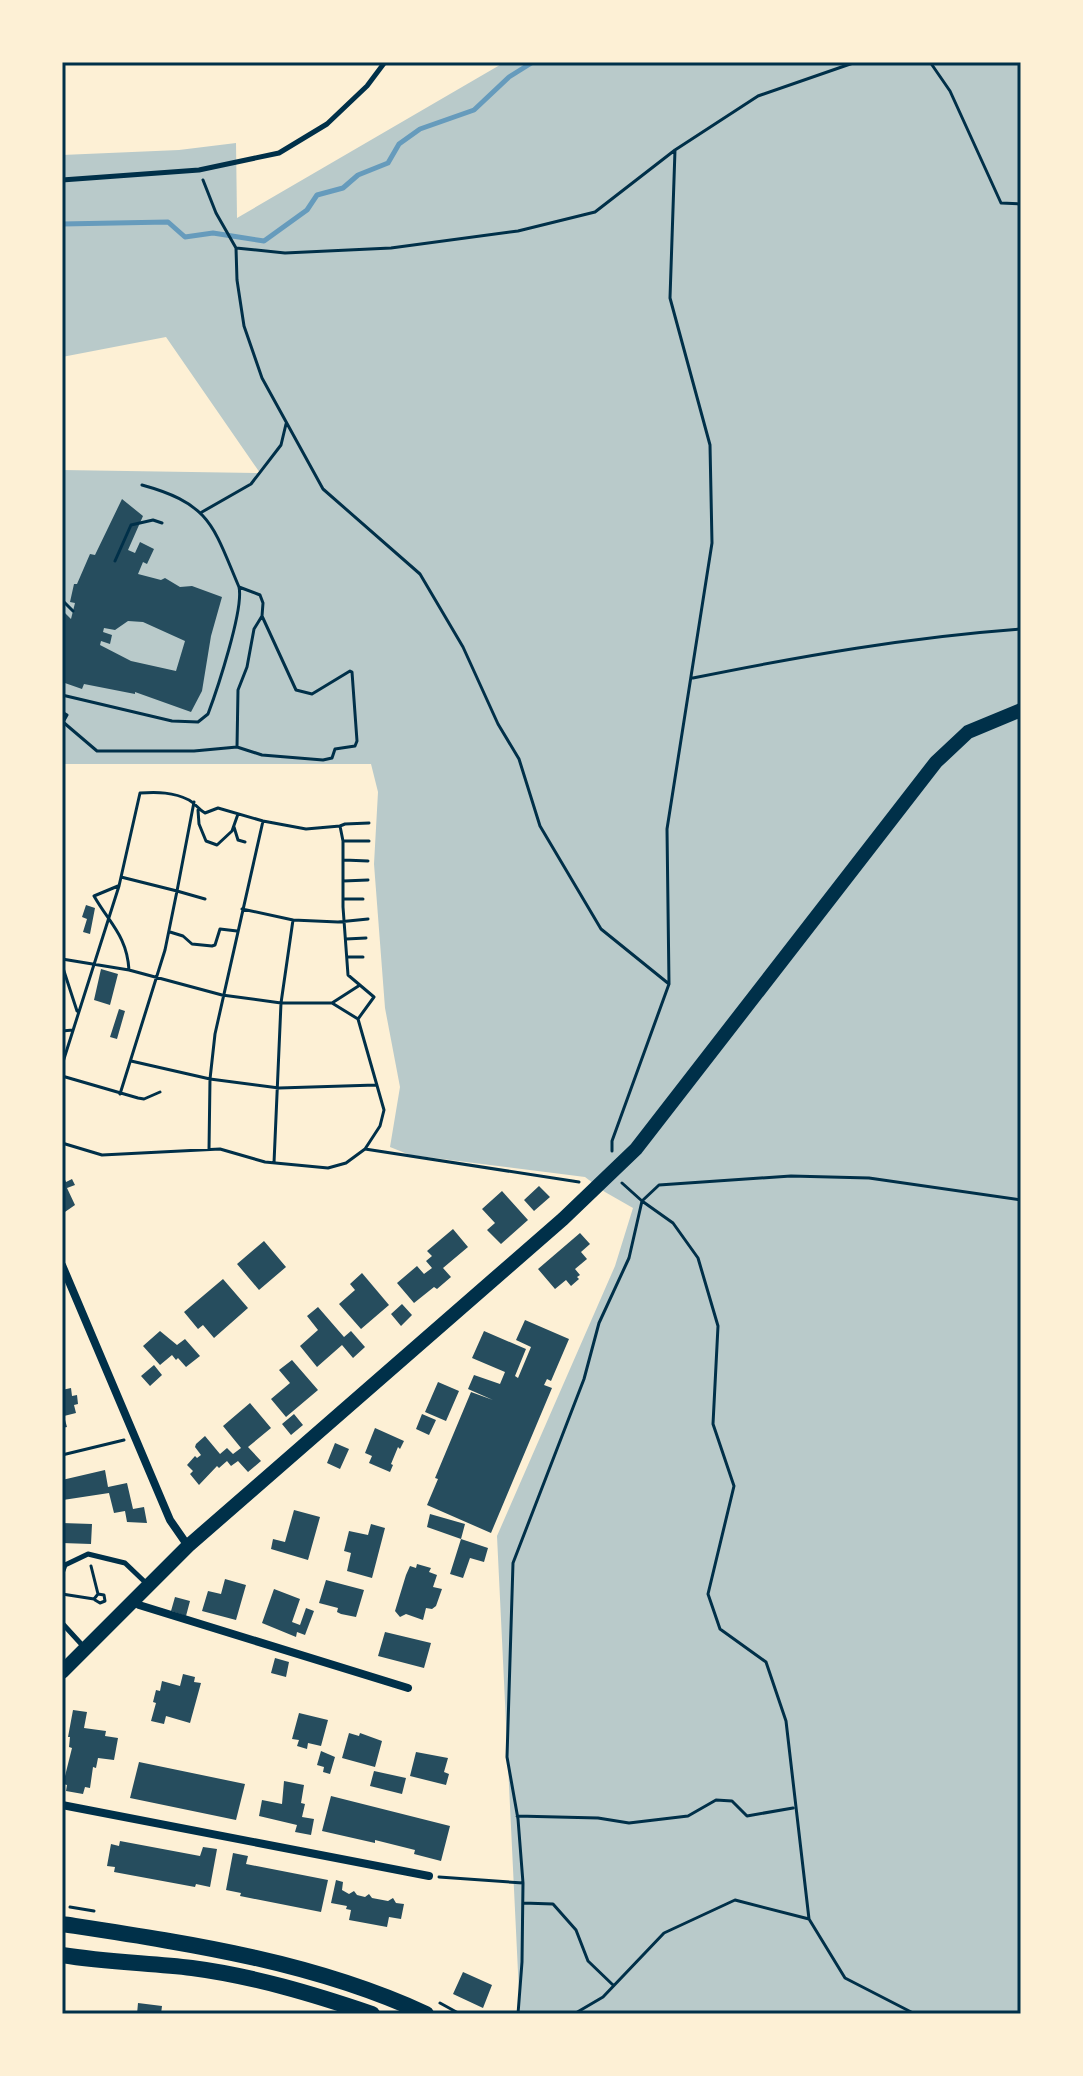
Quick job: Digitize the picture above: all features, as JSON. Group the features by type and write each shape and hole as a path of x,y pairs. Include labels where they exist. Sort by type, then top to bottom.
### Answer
{"main road":[{"path":"62,1672 188,1546 612,1173 658,1124 936,762 968,732 1021,710"},
{"path":"62,1924 296,1966 379,1992 426,2014"},
{"path":"62,1955 191,1968 245,1977 312,1994 372,2014"}],"street":[{"path":"62,1265 170,1520 188,1546"},
{"path":"132,1599 139,1605 408,1688"},
{"path":"62,1805 429,1876"}],"lane":[{"path":"62,180 199,170 279,153 327,124 367,86 385,62"},
{"path":"62,1573 65,1565 88,1554 125,1563 147,1585"},
{"path":"62,1623 85,1648"}],"path":[{"path":"236,248 285,253 391,248 518,231 595,212 675,150 758,96 856,62"},
{"path":"930,62 950,91 1001,203 1021,204"},
{"path":"675,150 670,298 710,445 712,543 667,829 669,984 612,1141 612,1173 642,1201 673,1223 698,1258 718,1326 713,1424 734,1486 708,1594 720,1629 766,1662 786,1721 809,1919 845,1978 915,2014"},
{"path":"199,170 216,213 236,248 244,326 262,378 323,489 420,574 463,647 498,724 519,759 540,826 601,929 669,984"},
{"path":"202,512 251,484 281,445 286,424"},
{"path":"62,695 172,721 198,722 208,714 237,612 239,587 216,533 202,512 176,497 142,485"},
{"path":"115,561 131,525 153,520 162,523"},
{"path":"237,747 238,690 247,667 254,629 262,616 263,603 260,595 239,587"},
{"path":"62,712 67,715 63,722 97,751 194,751 237,747 262,755 323,760 332,758 335,749 355,746 352,672 312,694 296,690 262,616"},
{"path":"692,678 825,652 943,634 1021,629"},
{"path":"62,1065 119,886 140,793 166,792 194,802 202,834 211,844 222,842 234,827 238,814"},
{"path":"120,1094 169,932 194,802"},
{"path":"198,810 205,813 218,808 306,829 369,823"},
{"path":"209,1150 210,1079 222,995 263,821"},
{"path":"340,826 348,975 374,997 358,1019"},
{"path":"234,827 238,840 245,842"},
{"path":"343,841 369,841"},
{"path":"344,860 368,861"},
{"path":"121,877 205,899"},
{"path":"343,881 368,880"},
{"path":"119,886 94,896 122,936 128,951 129,970"},
{"path":"344,899 363,899"},
{"path":"242,909 293,920 338,922 368,919"},
{"path":"274,1163 281,1003 293,920"},
{"path":"169,932 183,936 192,944 212,946 220,929 237,931"},
{"path":"346,939 366,938"},
{"path":"347,957 363,957"},
{"path":"62,959 129,970 222,995 281,1003 332,1003 358,1019 384,1110 380,1126 365,1149 346,1163 328,1168 274,1163 220,1149 102,1155 62,1143"},
{"path":"62,965 77,1014"},
{"path":"332,1003 360,985"},
{"path":"62,1031 73,1030"},
{"path":"131,1061 210,1079 279,1088 376,1085"},
{"path":"62,1076 144,1099 160,1092"},
{"path":"365,1149 589,1184 612,1173"},
{"path":"518,2014 523,1883 517,1816 507,1757 513,1563 584,1379 599,1323 629,1258 642,1201 659,1185 791,1176 869,1178 1021,1200"},
{"path":"62,1455 136,1437"},
{"path":"88,1554 98,1594"},
{"path":"62,1594 94,1599 100,1603 105,1601 104,1595 98,1594"},
{"path":"94,1599 98,1594"},
{"path":"517,1816 598,1818 629,1823 688,1816 716,1800 732,1801 747,1816 794,1808"},
{"path":"429,1876 523,1883"},
{"path":"574,2014 603,1997 664,1933 735,1900 809,1919"},
{"path":"523,1903 553,1904 576,1930 588,1961 613,1985"}],"shaded area":[{"path":"505,62 1021,62 1021,2014 520,2014 497,1536 615,1266 633,1208 585,1177 410,1155 390,1147 400,1087 385,1008 374,864 378,792 371,764 62,764 62,470 260,473 166,337 62,357 62,155 179,150 236,143 237,218"}],"building":[{"path":"122,499 143,516 128,550 135,553 140,542 154,549 138,574 161,580 165,578 180,587 192,586 222,597 211,636 202,691 191,712 135,692 84,684 82,689 62,682 62,610 71,619 75,603 70,602 74,584 77,584 90,554 95,555","holes":["128,621 143,622 185,641 176,671 131,661 100,645 101,641 110,644 112,635 103,632 104,628 115,630"]},
{"path":"86,905 95,908 90,934 83,932 87,919 82,917"},
{"path":"101,969 118,974 110,1005 94,1000"},
{"path":"119,1009 125,1011 117,1039 110,1037"},
{"path":"62,1173 66,1182 72,1179 75,1185 67,1188 75,1205 62,1214"},
{"path":"539,1186 550,1197 534,1211 524,1200"},
{"path":"502,1191 528,1220 501,1244 487,1230 495,1223 482,1209"},
{"path":"453,1229 468,1247 443,1268 451,1277 414,1303 397,1283 417,1266 424,1274 432,1268 426,1261 432,1256 427,1251"},
{"path":"580,1233 590,1244 581,1252 587,1259 575,1269 580,1275 577,1277 579,1279 571,1286 566,1280 555,1289 538,1269"},
{"path":"264,1241 286,1267 259,1290 237,1264"},
{"path":"362,1273 389,1305 361,1329 339,1304 355,1290 350,1284"},
{"path":"223,1279 248,1308 214,1338 203,1325 198,1329 184,1312"},
{"path":"402,1304 412,1315 401,1326 391,1314"},
{"path":"318,1307 344,1337 351,1331 365,1347 353,1358 342,1345 317,1367 300,1346 318,1330 307,1316"},
{"path":"525,1320 569,1339 551,1381 547,1379 544,1385 552,1388 491,1533 427,1505 471,1392 493,1400 468,1389 474,1375 500,1384 505,1372 472,1358 484,1331 526,1349 515,1376 518,1378 531,1347 516,1340"},
{"path":"160,1331 177,1345 185,1339 200,1356 186,1367 172,1355 160,1365 143,1346"},
{"path":"292,1360 318,1390 286,1417 271,1399 290,1383 279,1370"},
{"path":"154,1365 162,1375 150,1386 141,1376"},
{"path":"438,1382 459,1391 446,1421 425,1412"},
{"path":"71,1388 72,1396 77,1395 78,1404 74,1405 76,1413 64,1416 67,1427 62,1428 62,1390"},
{"path":"250,1403 271,1428 248,1447 261,1461 248,1472 238,1461 231,1466 227,1461 219,1468 217,1466 199,1485 187,1465 195,1456 201,1455 196,1444 205,1436 220,1454 227,1448 233,1454 241,1448 223,1426"},
{"path":"294,1414 303,1425 291,1435 282,1424"},
{"path":"422,1414 436,1420 429,1435 416,1429"},
{"path":"375,1428 404,1441 400,1449 398,1447 390,1472 369,1463 372,1456 365,1453"},
{"path":"335,1443 349,1449 340,1469 327,1463"},
{"path":"105,1470 108,1487 127,1483 133,1509 144,1507 147,1523 127,1522 125,1511 114,1513 109,1493 63,1500 62,1480"},
{"path":"294,1510 320,1517 308,1560 271,1549 273,1539 285,1542"},
{"path":"430,1514 465,1524 461,1539 427,1527"},
{"path":"62,1523 92,1524 91,1544 62,1543"},
{"path":"371,1524 385,1528 372,1578 347,1571 351,1553 344,1551 349,1531 368,1535"},
{"path":"461,1539 488,1548 484,1562 470,1558 463,1578 450,1574"},
{"path":"417,1564 431,1568 429,1572 437,1575 433,1587 442,1589 436,1606 426,1608 423,1620 406,1614 400,1617 395,1611 410,1566 416,1568"},
{"path":"225,1579 246,1585 236,1620 202,1611 208,1591 221,1594"},
{"path":"326,1580 364,1590 356,1617 341,1614 337,1612 338,1608 319,1603"},
{"path":"274,1589 300,1599 292,1622 300,1625 306,1608 314,1611 305,1635 297,1632 296,1637 262,1623"},
{"path":"175,1597 190,1601 186,1616 171,1611"},
{"path":"385,1632 431,1643 424,1668 378,1656"},
{"path":"275,1658 289,1662 286,1677 271,1673"},
{"path":"183,1674 195,1677 194,1682 201,1683 190,1723 166,1716 164,1724 151,1721 156,1690 160,1691 162,1681 180,1686"},
{"path":"73,1710 87,1712 84,1728 106,1731 105,1736 118,1738 114,1760 98,1758 96,1768 93,1767 90,1788 85,1787 83,1794 66,1791 67,1785 63,1784 72,1748 69,1747 68,1737"},
{"path":"299,1713 328,1720 321,1746 308,1743 307,1749 297,1746 299,1740 292,1739"},
{"path":"349,1733 359,1736 360,1733 382,1741 375,1767 342,1758"},
{"path":"321,1751 335,1757 330,1774 317,1765"},
{"path":"416,1752 448,1758 444,1772 449,1774 446,1785 410,1776"},
{"path":"139,1762 245,1784 236,1820 130,1798"},
{"path":"374,1771 406,1778 402,1794 370,1786"},
{"path":"284,1781 304,1785 302,1817 314,1819 311,1835 295,1832 297,1825 259,1816 262,1800 282,1804"},
{"path":"331,1796 450,1826 441,1861 414,1854 415,1850 322,1831"},
{"path":"120,1841 200,1856 203,1847 217,1849 210,1887 114,1872 115,1867 107,1866 111,1844 119,1846"},
{"path":"233,1853 248,1856 246,1864 328,1880 321,1912 240,1896 241,1893 226,1890"},
{"path":"336,1880 343,1882 342,1890 349,1894 354,1891 357,1895 365,1897 369,1894 372,1898 388,1901 393,1898 396,1903 404,1904 401,1919 389,1917 387,1927 349,1920 351,1910 346,1909 347,1906 331,1903"},
{"path":"463,1972 492,1985 483,2008 453,1994"},
{"path":"138,2003 162,2006 161,2014 137,2014"}],"waterway":[{"path":"62,224 168,222 185,237 213,233 264,241 307,210 317,195 343,188 358,175 388,163 399,144 420,129 474,110 509,77 533,62"}]}
